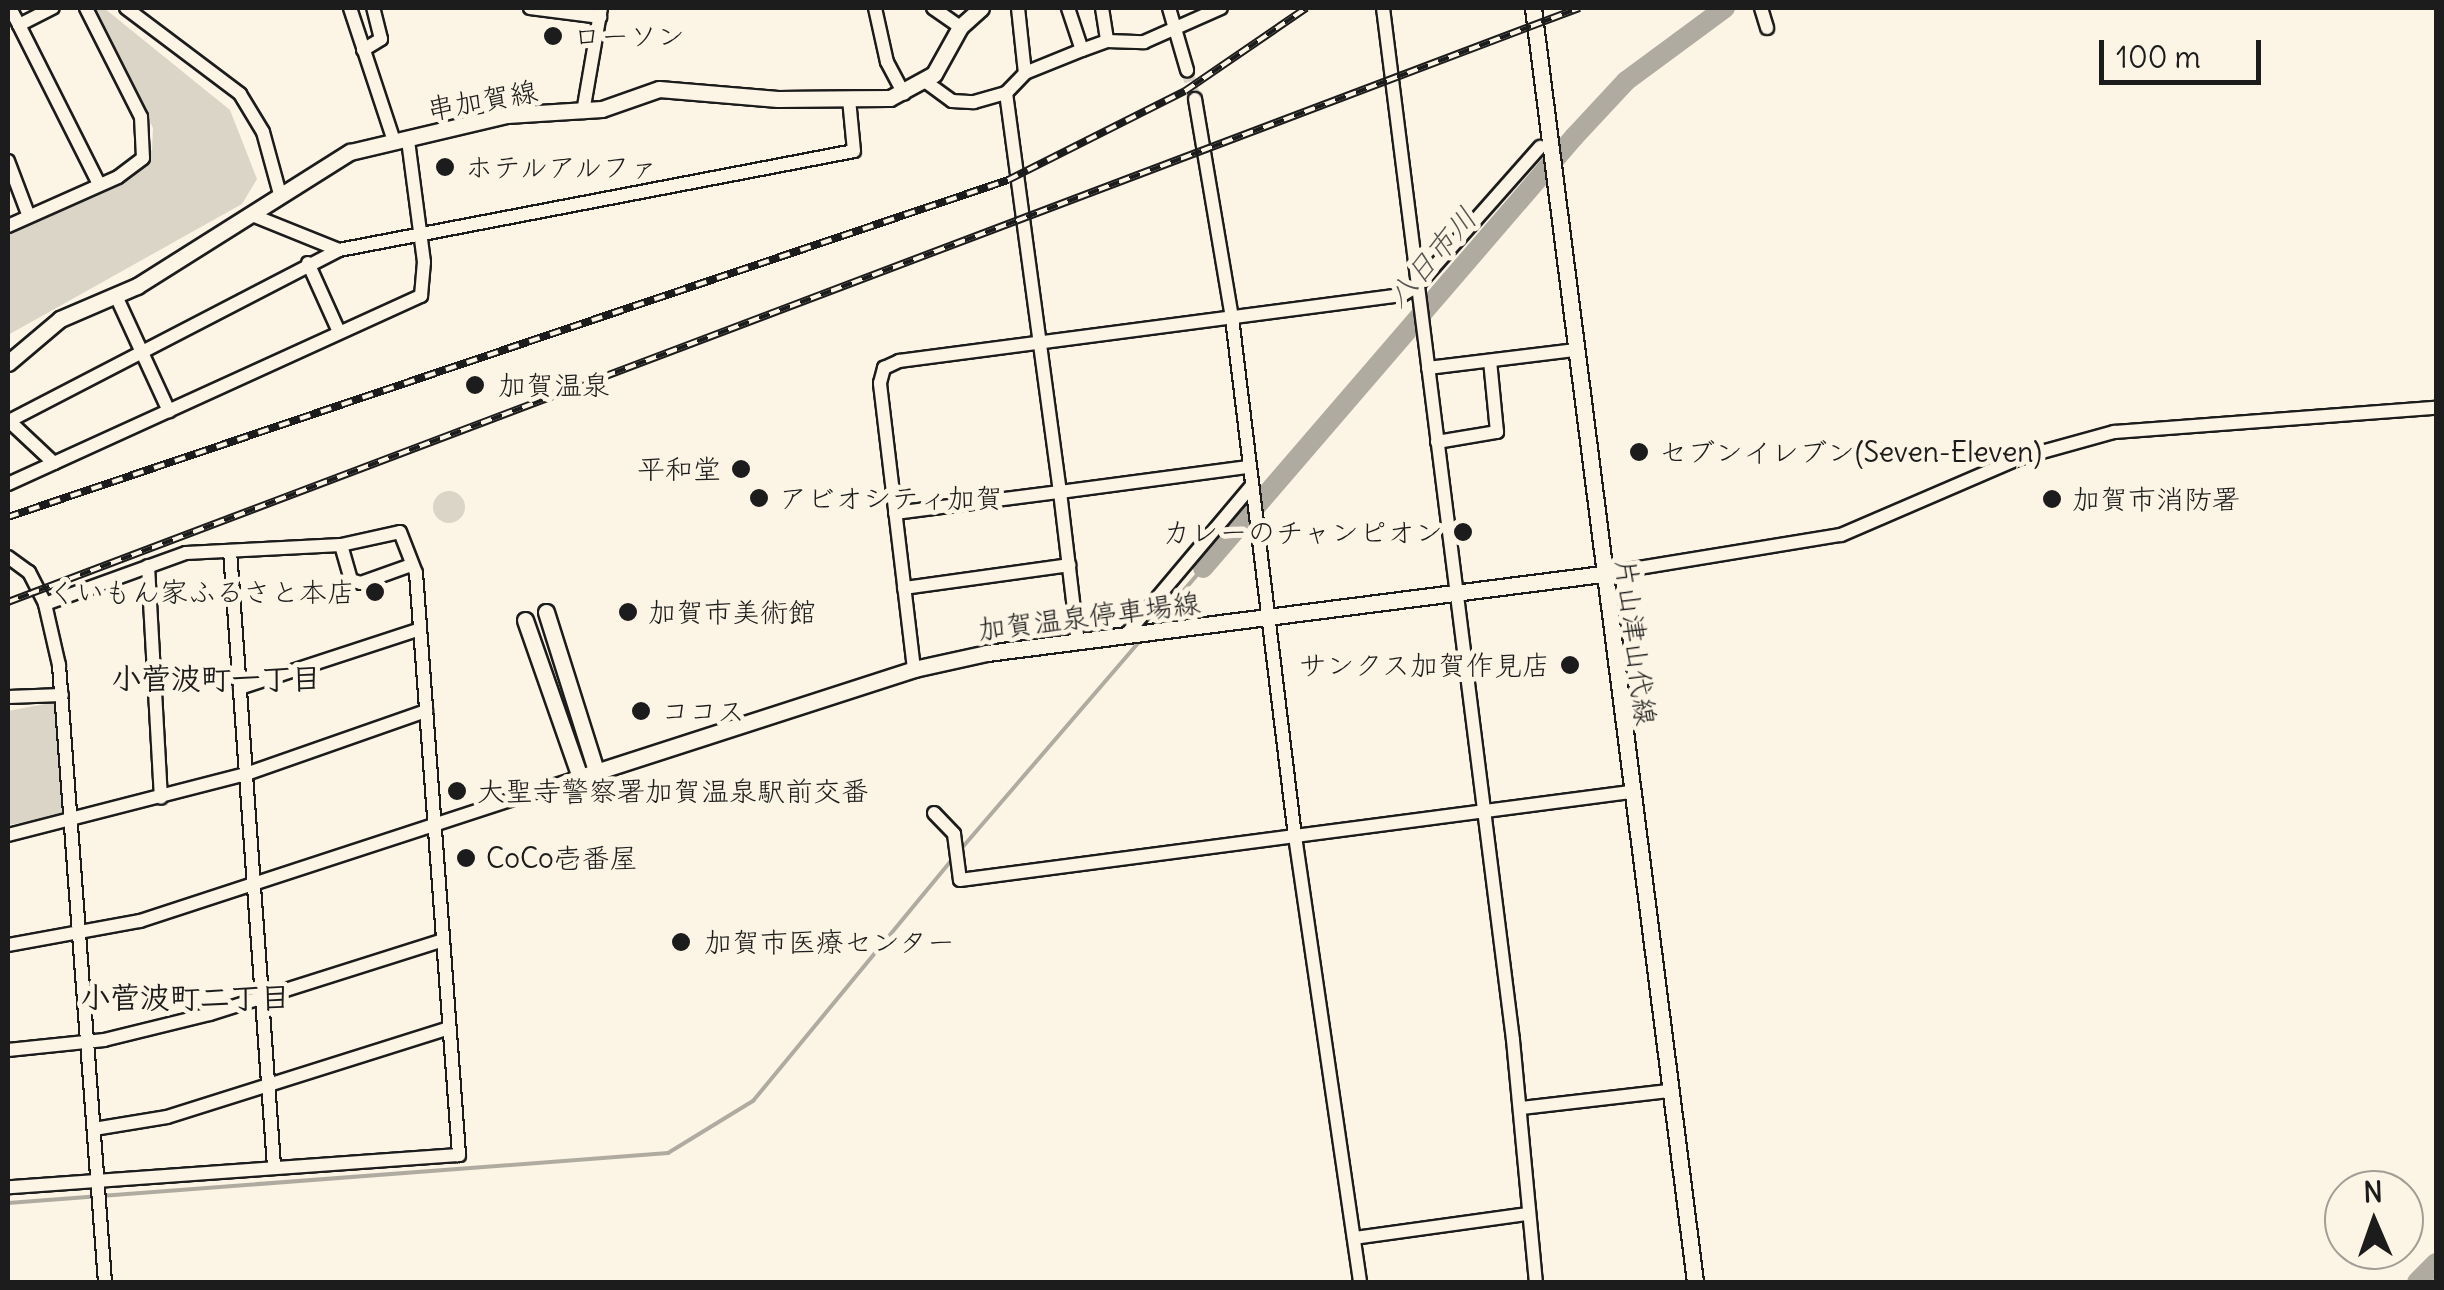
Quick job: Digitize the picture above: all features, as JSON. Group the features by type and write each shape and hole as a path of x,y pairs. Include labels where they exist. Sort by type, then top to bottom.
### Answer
{"main road":[{"name":"串加賀線","path":"8,363 60,320 116,296 252,215 333,158 507,115 583,112 660,89 849,98 904,94 926,82 960,27 982,8"},
{"name":"片山津山代線","path":"1534,8 1546,145 1557,181 1574,350 1694,1282"},
{"name":"加賀温泉停車場線","path":"588,774 914,669 1078,642 1602,574"},
{"path":"546,612 588,774"},
{"path":"526,620 588,774"}],"street":[{"path":"10,8 98,184"},
{"path":"19,25 53,8"},
{"path":"8,226 134,168 147,145 141,117 86,8"},
{"path":"126,8 240,94 263,132 280,194"},
{"path":"8,484 338,332 404,309 420,296 419,234 401,140 362,50 350,8"},
{"path":"362,50 381,39 373,8"},
{"path":"530,8 601,12 583,112"},
{"path":"875,8 888,62 904,94"},
{"path":"933,8 960,27"},
{"path":"1018,8 1024,73"},
{"path":"1068,8 1082,50"},
{"path":"1102,8 1107,41"},
{"path":"1169,8 1187,70"},
{"path":"926,82 952,100 1006,93 1024,73 1082,50 1107,41 1131,45 1176,31 1222,8"},
{"path":"1382,8 1522,1108 1527,1214 1536,1282"},
{"path":"1761,11 1767,28"},
{"path":"1006,93 1078,642"},
{"path":"54,463 8,420 308,263 339,250 854,151 849,98"},
{"path":"1194,99 1232,318 1295,836 1360,1282"},
{"path":"914,669 880,383 884,368 899,361 1384,298 1417,290 1546,145"},
{"path":"8,161 28,214"},
{"path":"252,215 339,250"},
{"path":"308,263 338,332"},
{"path":"116,296 168,411"},
{"path":"1428,368 1574,350"},
{"path":"1437,442 1497,432 1490,361"},
{"path":"1602,574 1841,535 2020,458 2114,432 2436,408"},
{"path":"895,513 1248,467"},
{"path":"1128,636 1252,488"},
{"path":"8,1187 459,1156 420,629 410,565 400,532 340,544 186,554 45,604"},
{"path":"340,544 351,580 361,583 410,565"},
{"path":"230,551 274,1167"},
{"path":"8,557 28,572 45,604 62,695 105,1282"},
{"path":"904,588 1068,565"},
{"path":"148,566 161,798"},
{"path":"240,688 420,629"},
{"path":"8,697 62,695"},
{"path":"8,835 72,822 246,774 426,710"},
{"path":"8,945 80,934 254,886 588,774"},
{"path":"934,814 955,840 960,880 1630,792"},
{"path":"8,1050 88,1042 263,1000 443,940"},
{"path":"94,1129 268,1088 449,1028"},
{"path":"1522,1108 1670,1091"},
{"path":"1354,1238 1527,1214"}],"shaded area":[{"path":"93,8 104,8 230,110 257,179 242,204 8,335 8,233 133,177 152,150 153,128"},
{"path":"449,491 460,496 465,507 460,518 449,523 438,518 433,507 438,496"},
{"path":"55,702 64,816 8,825 8,711"}],"waterway":[{"name":"八日市川","path":"1203,568 1626,81 1725,8"},
{"path":"1154,625 1203,568"},
{"path":"961,849 1141,640"},
{"path":"8,1203 668,1153 753,1101 952,860"},
{"path":"2417,1282 2436,1263"}],"tunnel":[{"path":"1187,70 1195,99"}],"railway":[{"path":"8,517 1008,180 1185,91 1306,8"},
{"path":"8,602 1579,8"}],"place":[{"name":"ローソン","path":"553,36"},
{"name":"ホテルアルファ","path":"445,167"},
{"name":"加賀温泉","path":"475,385"},
{"name":"セブンイレブン(Seven-Eleven)","path":"1639,452"},
{"name":"平和堂","path":"741,469"},
{"name":"アビオシティ加賀","path":"759,498"},
{"name":"加賀市消防署","path":"2052,499"},
{"name":"カレーのチャンピオン","path":"1463,532"},
{"name":"くいもん家ふるさと本店","path":"375,592"},
{"name":"加賀市美術館","path":"628,612"},
{"name":"サンクス加賀作見店","path":"1570,665"},
{"name":"ココス","path":"641,711"},
{"name":"大聖寺警察署加賀温泉駅前交番","path":"457,791"},
{"name":"CoCo壱番屋","path":"466,858"},
{"name":"加賀市医療センター","path":"681,942"}],"district":[{"name":"小菅波町一丁目","path":"216,678"},
{"name":"小菅波町二丁目","path":"185,997"}]}
